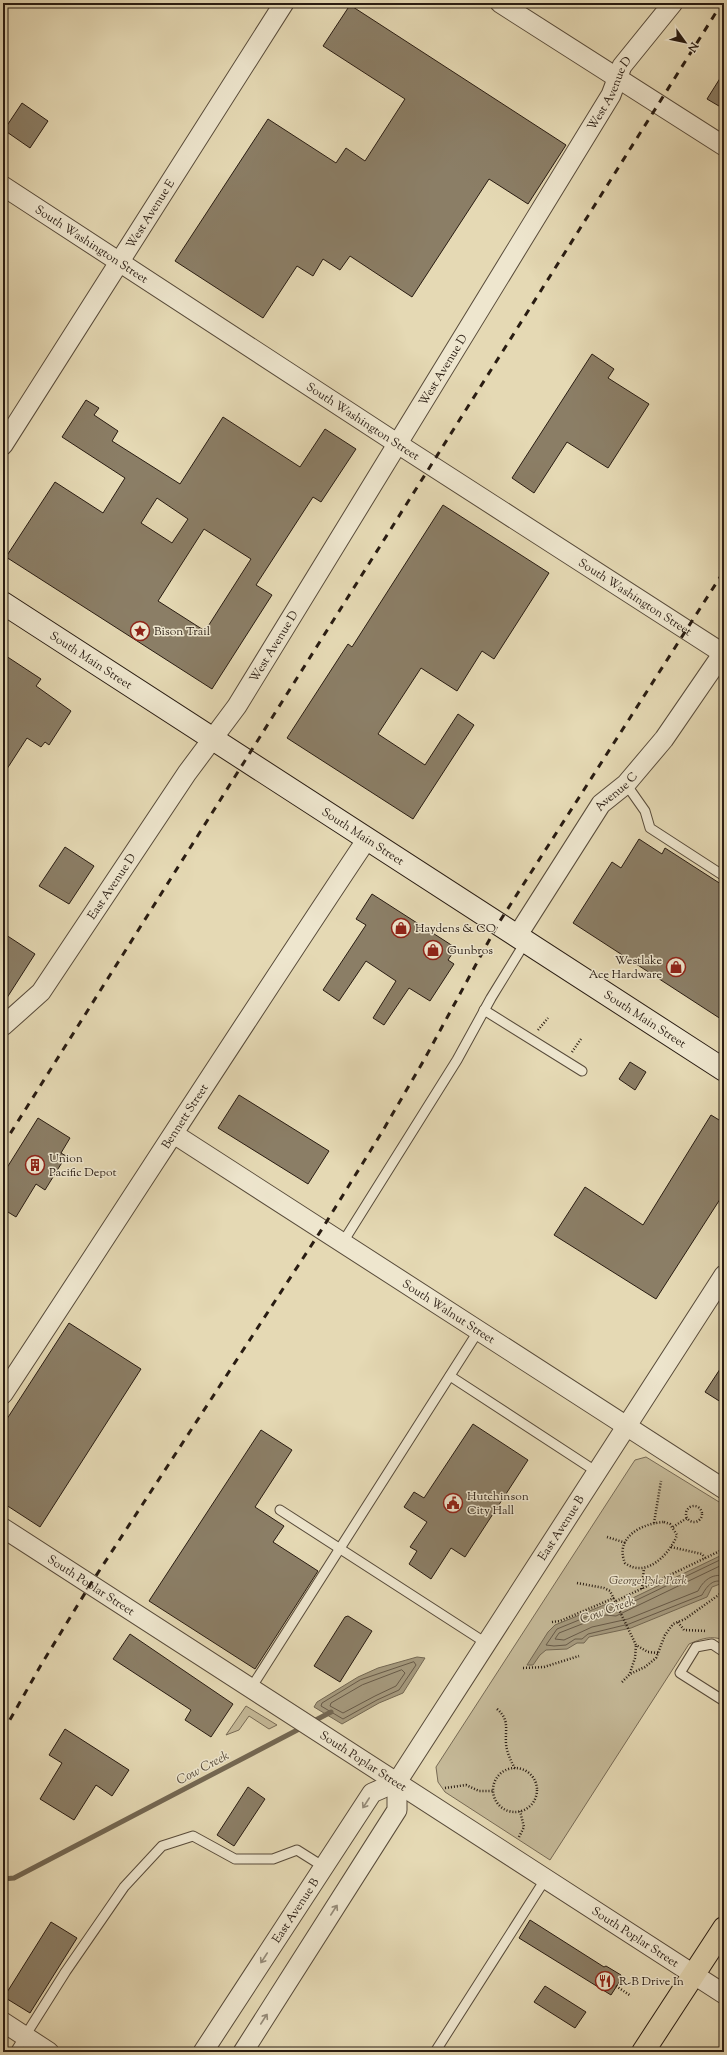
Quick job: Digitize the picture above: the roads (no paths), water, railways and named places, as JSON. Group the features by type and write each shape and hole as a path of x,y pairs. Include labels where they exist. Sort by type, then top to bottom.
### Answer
{"main road":[{"path":"643,2052 724,1928"}],"street":[{"name":"West Avenue E","path":"3,445 284,3"},
{"path":"500,3 724,146"},
{"name":"West Avenue D","path":"213,739 237,706 612,95 622,66 673,3"},
{"name":"South Washington Street","path":"3,186 398,444 724,653"},
{"name":"South Main Street","path":"3,603 724,1070"},
{"name":"Avenue C","path":"522,939 601,804 626,784 664,739 724,653"},
{"name":"East Avenue D","path":"3,1026 41,992 187,773 213,739"},
{"name":"Bennett Street","path":"3,1394 174,1134 255,1006 367,839"},
{"name":"South Walnut Street","path":"174,1134 724,1489"},
{"name":"East Avenue B","path":"203,2052 372,1793 397,1782 724,1275"},
{"name":"South Poplar Street","path":"3,1528 295,1715 724,1994"},
{"path":"243,2052 398,1810 397,1782"},
{"path":"3,2022 49,2052"}],"lane":[{"path":"626,784 645,812 650,828 724,876"},
{"path":"342,1242 457,1060 522,939"},
{"path":"484,1010 582,1071"},
{"path":"251,1688 479,1330"},
{"path":"450,1376 597,1472"},
{"path":"280,1510 486,1643"},
{"path":"724,1652 712,1644 696,1647 680,1673 724,1701"},
{"path":"15,2052 66,1971 124,1887 162,1846 193,1836 235,1859 273,1859 296,1850 324,1867"},
{"path":"435,2052 546,1878"}],"water":[{"path":"724,1554 724,1586 720,1584 712,1587 707,1597 631,1628 589,1637 584,1643 577,1643 567,1649 546,1650 540,1655 533,1665 527,1665 548,1632 555,1625 609,1603 612,1608"},
{"path":"417,1657 425,1658 403,1693 379,1703 342,1724 314,1707 317,1702 358,1677 378,1668"}],"waterway":[{"name":"Cow Creek","path":"312,1722 331,1712"},
{"name":"Cow Creek","path":"3,1879 14,1878 303,1727"}],"railway":[{"path":"3,1145 722,3"},
{"path":"3,1732 41,1665 90,1585 322,1229 382,1132 424,1060 498,924 724,571"}],"place":[{"name":"Bison Trail","path":"140,631"},
{"name":"Haydens & CO","path":"401,928"},
{"name":"Gunbros","path":"433,950"},
{"name":"Westlake Ace Hardware","path":"676,967"},
{"name":"Union Pacific Depot","path":"35,1165"},
{"name":"Hutchinson City Hall","path":"453,1503"},
{"name":"R-B Drive In","path":"605,1981"}],"park label":[{"name":"George Pyle Park","path":"648,1580"}]}
